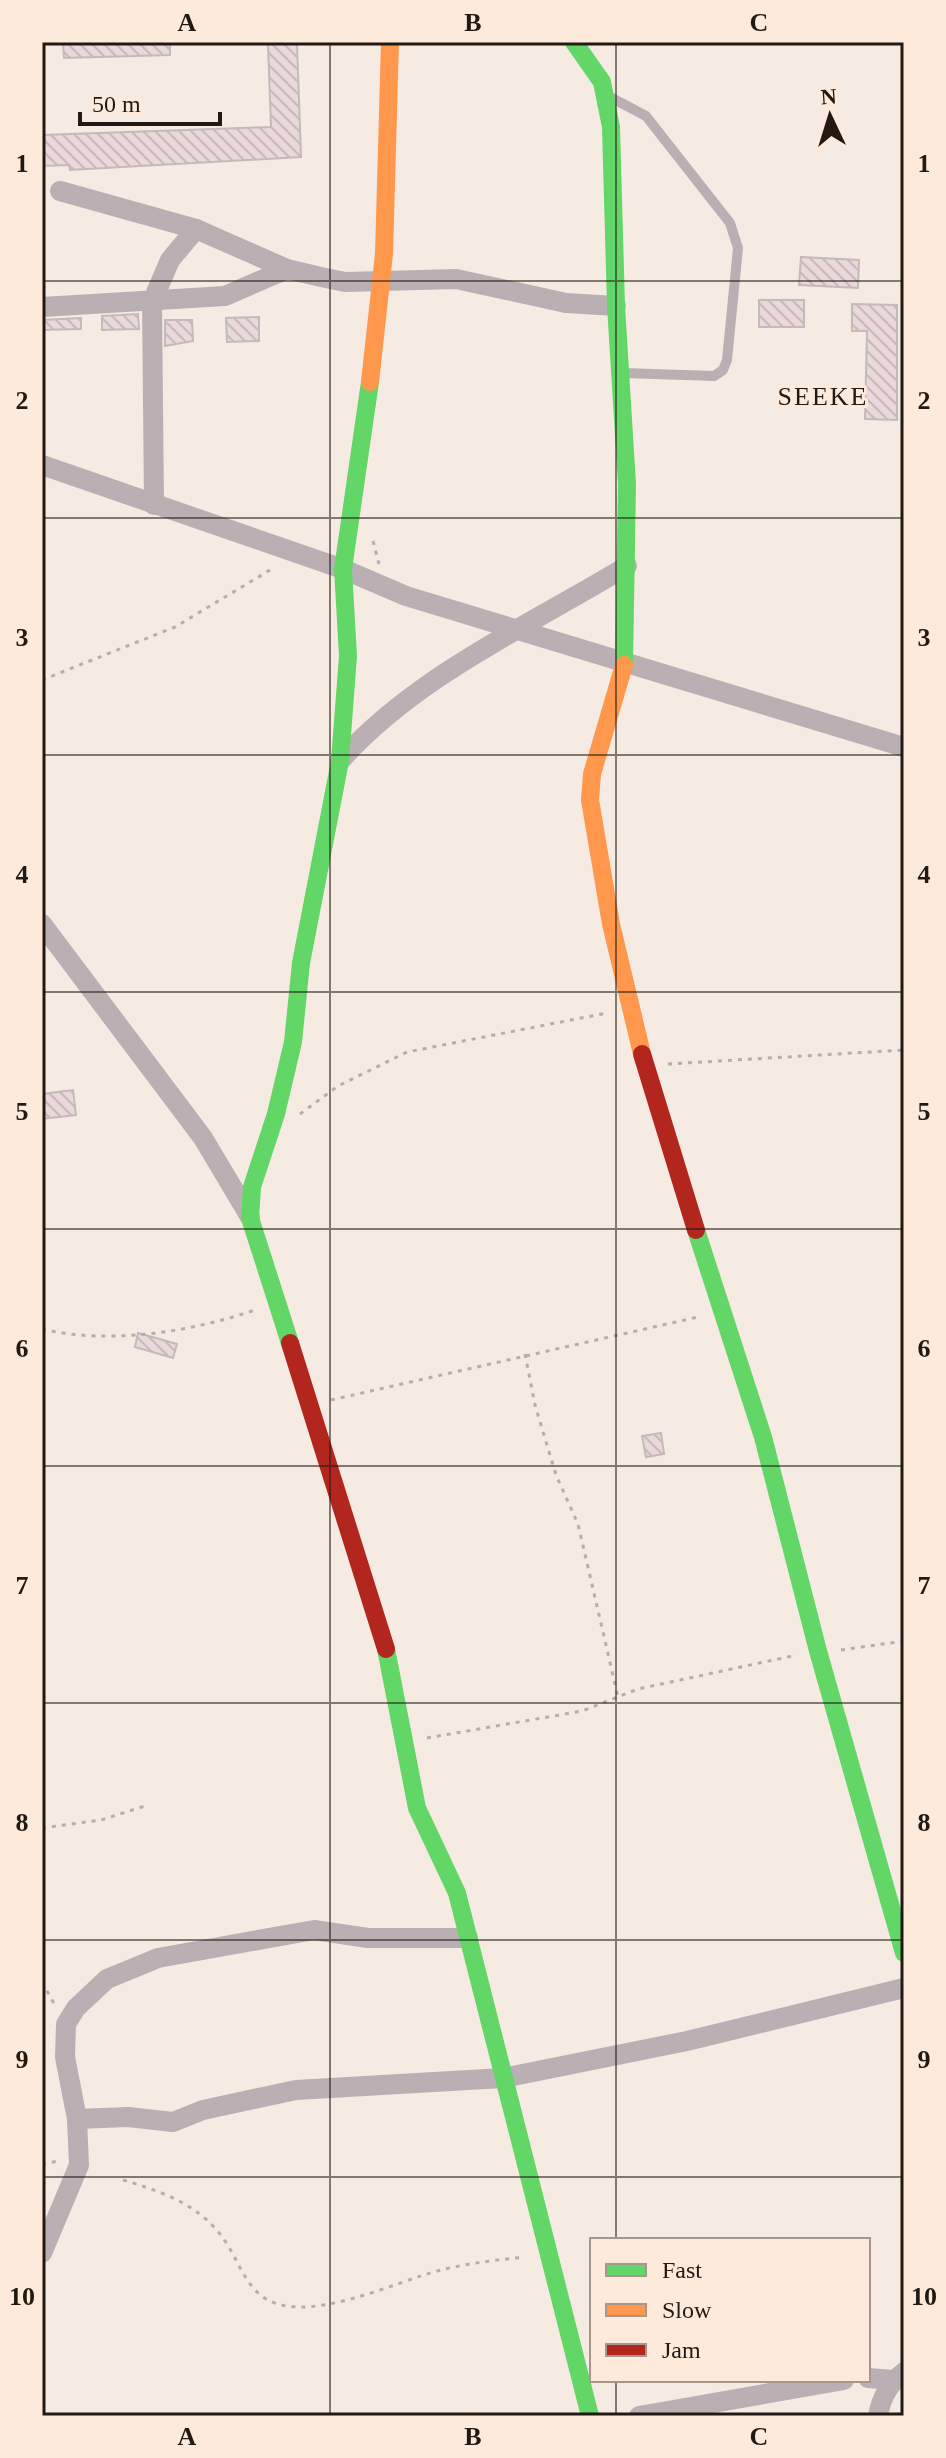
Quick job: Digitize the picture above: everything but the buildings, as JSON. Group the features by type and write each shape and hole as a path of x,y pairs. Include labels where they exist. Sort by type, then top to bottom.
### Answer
{"street":[{"path":"250,1218 252,1187 293,1042 301,963 340,761 348,656 343,569 364,438 380,281 390,42"},
{"path":"574,42 602,82 607,96 614,173 627,566 625,663 599,747 590,800 611,924 644,1066 763,1437 818,1651 904,1953"},
{"path":"60,191 196,229 287,269 345,282 456,279 566,303 616,306"},
{"path":"154,505 152,302 170,260 196,229"},
{"path":"42,307 225,296 287,269"},
{"path":"42,465 515,632 904,747"},
{"path":"340,761 376,726 452,669 627,566"},
{"path":"42,924 195,1127 250,1218 380,1623 396,1686 417,1808 457,1893 590,2416"},
{"path":"42,2253 76,2176 77,2119 65,2057 66,2024 76,2008 107,1979 158,1958 314,1930 368,1938 468,1938"},
{"path":"77,2119 128,2117 173,2122 203,2110 296,2090 503,2078 687,2041 904,1988"},
{"path":"870,2378 899,2376"},
{"path":"878,2416 881,2401 899,2376"},
{"path":"639,2416 833,2382"}],"lane":[{"path":"607,96 646,116 665,136 730,223 738,248 727,360 723,370 714,376 621,373"}],"path":[{"path":"42,680 175,627 297,554"},
{"path":"268,1138 338,1086 407,1052 630,1008"},
{"path":"644,1066 904,1050"},
{"path":"42,1329 61,1333 128,1334 212,1325 277,1302"},
{"path":"311,1404 525,1354 721,1313"},
{"path":"525,1354 535,1405 556,1475 578,1524 618,1697"},
{"path":"405,1742 582,1711 665,1683 818,1651 904,1641"},
{"path":"42,1828 101,1820 148,1805"},
{"path":"42,1982 66,2024"},
{"path":"123,2180 168,2194 208,2220 255,2288 264,2298 280,2304 303,2306 342,2301 438,2270 547,2255"}],"traffic: fast":[{"path":"574,42 602,82 611,127 616,306 627,484 624,665"},
{"path":"290,1343 250,1218 252,1187 276,1114 293,1042 301,963 340,761 348,656 343,569 370,382"},
{"path":"696,1230 763,1437 818,1651 904,1953"},
{"path":"386,1649 417,1808 457,1893 590,2416"}],"traffic: slow":[{"path":"370,382 384,254 390,42"},
{"path":"624,665 592,774 590,800 611,924 642,1054"}],"traffic: jam":[{"path":"642,1054 696,1230"},
{"path":"290,1343 386,1649"}],"district":[{"name":"SEEKE","path":"823,396"}]}
